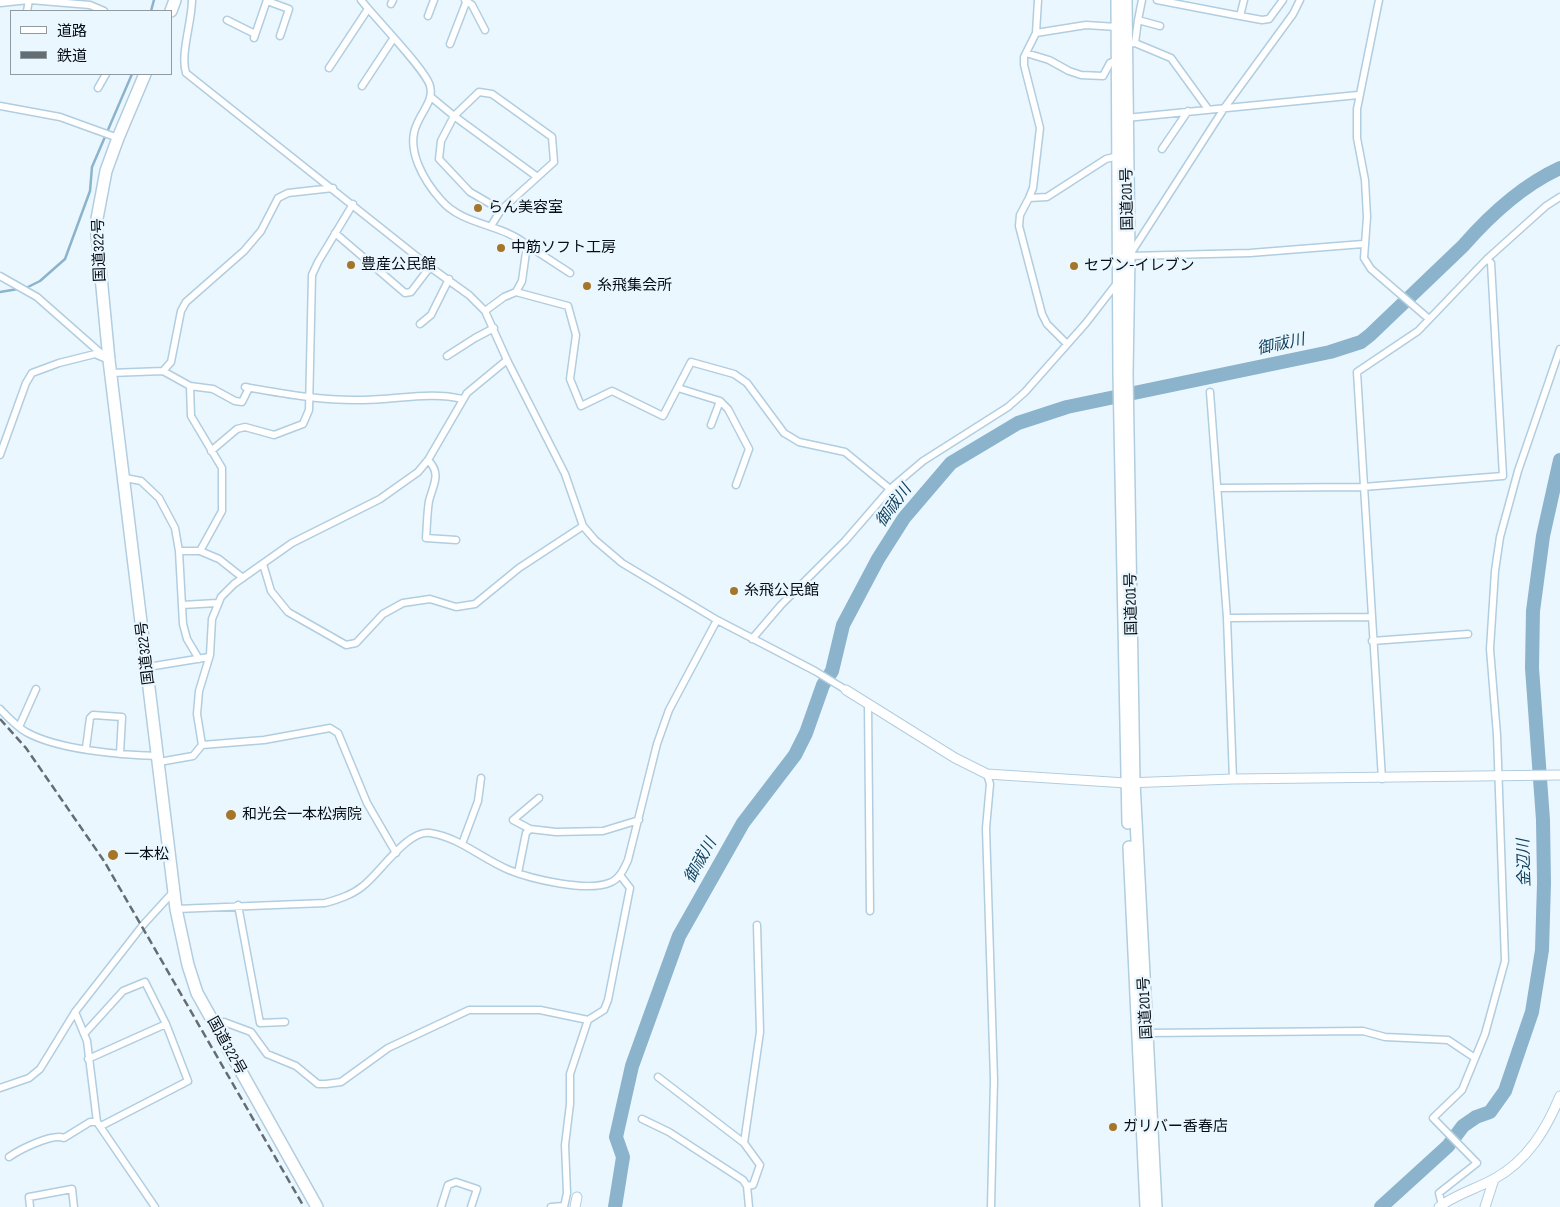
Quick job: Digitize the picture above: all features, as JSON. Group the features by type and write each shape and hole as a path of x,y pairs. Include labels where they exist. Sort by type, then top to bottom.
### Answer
{"highway":[{"name":"国道201号","path":"1117,0 1120,279 1130,783 1146,1207"},
{"name":"国道201号","path":"1123,375 1129,256 1126,118 1130,44 1126,0"},
{"name":"国道322号","path":"145,75 113,136 96,224 109,360 125,478 176,909 188,965 198,993 317,1207"},
{"name":"国道201号","path":"1130,783 1147,1033 1156,1207"}],"street":[{"path":"0,3 29,0 90,5 102,10"},
{"path":"192,0 188,43 182,62 186,73 354,204 430,267 449,279 485,311 507,360 565,474 583,526 604,549 622,563 717,620 815,671 955,758 987,774 1130,783 1233,779 1382,779 1560,774"},
{"path":"227,20 255,36 267,0 289,9 280,36"},
{"path":"361,0 420,70 430,85 431,97 416,125 414,147 418,164 440,200 459,216 491,226 518,238 527,246 570,273"},
{"path":"428,16 434,0"},
{"path":"450,44 466,0 472,4 485,30"},
{"path":"1038,0 1036,34 1026,53 1024,65 1040,128 1034,188 1020,215 1019,226 1042,314 1048,324 1067,344"},
{"path":"1142,0 1130,44 1171,58 1208,109"},
{"path":"1157,0 1262,20 1269,19 1283,0"},
{"path":"1240,16 1244,0"},
{"path":"1129,256 1225,107 1293,14 1300,0"},
{"path":"1379,0 1358,95 1357,138 1365,180 1367,217 1363,244 1364,258 1371,268 1429,319"},
{"path":"329,68 368,9"},
{"path":"1138,20 1160,26"},
{"path":"1036,34 1086,25 1117,27"},
{"path":"362,86 393,39"},
{"path":"1026,53 1049,60 1081,74 1103,76 1110,63 1118,60"},
{"path":"98,88 105,75"},
{"path":"491,226 501,210 536,176 554,162 552,137 492,94 479,92 454,116 441,141 439,159 470,192 501,210"},
{"path":"1126,118 1358,95"},
{"path":"431,97 536,176"},
{"path":"0,106 60,117 113,136"},
{"path":"1162,149 1188,111"},
{"path":"1029,198 1047,197 1106,159 1118,156"},
{"path":"163,371 172,362 180,311 186,302 244,251 261,231 278,198 288,193 333,188"},
{"path":"1382,779 1362,487 1357,372 1418,331 1487,259 1546,206 1560,197"},
{"path":"210,450 237,429 245,426 274,435 298,428 306,419 309,398 312,275 335,233 354,204"},
{"path":"335,233 405,293 411,292 430,267"},
{"path":"1129,256 1250,253 1363,244"},
{"path":"516,292 522,281 527,246"},
{"path":"1217,488 1362,487 1503,476 1491,263 1487,259"},
{"path":"0,276 37,297 109,360"},
{"path":"420,324 431,315 449,279"},
{"path":"752,639 781,604 845,540 890,489 923,461 1008,407 1025,392 1120,279"},
{"path":"485,311 504,296 516,292 568,306 576,335 570,379 581,406 612,391 663,416 692,362 734,374 747,383 784,432 799,442 845,452 890,489"},
{"path":"448,356 494,328"},
{"path":"1560,349 1518,471 1500,537 1495,572 1490,649 1500,777 1505,960 1485,1034 1462,1090 1433,1118 1478,1163 1439,1193 1440,1206 1466,1190 1494,1179 1522,1160 1550,1119 1560,1096"},
{"path":"0,455 26,383 32,373 59,363 95,354 109,360"},
{"path":"202,745 197,707 199,691 209,657 212,619 217,603 228,590 243,578 292,543 380,499 418,472 428,460 462,399 474,386 507,360"},
{"path":"111,373 163,371 190,386 214,389 235,401 242,402 247,387 309,398 363,400 447,395 462,399"},
{"path":"190,386 191,416 222,468 222,511 200,552"},
{"path":"678,388 720,401 728,409 749,449 736,485"},
{"path":"1210,392 1227,618 1233,779"},
{"path":"711,425 720,401"},
{"path":"428,460 436,467 436,474 429,501 426,538 456,540"},
{"path":"125,478 141,481 159,498 175,528 179,551 183,624 187,638 199,659"},
{"path":"263,564 271,591 288,612 346,646 356,643 382,614 403,603 430,599 456,607 475,604 513,572 583,526"},
{"path":"179,551 200,552 219,559 243,578"},
{"path":"182,606 217,603"},
{"path":"1227,618 1371,617"},
{"path":"176,909 325,903 344,898 364,886 413,836 425,832 440,835 462,844 518,873 536,878 593,886 611,883 620,875 628,860 657,744 669,710 717,620"},
{"path":"1372,641 1468,634"},
{"path":"148,667 209,657"},
{"path":"19,727 36,689"},
{"path":"868,704 870,910"},
{"path":"0,709 19,727 44,740 158,759 193,756 202,745 264,740 327,728 334,730 341,739 367,803 396,853"},
{"path":"86,748 90,718 93,715 122,717 120,754"},
{"path":"987,774 990,784 986,828 994,1090 991,1207"},
{"path":"462,844 478,801 481,778"},
{"path":"539,798 513,820 530,830 556,832 603,831 639,820"},
{"path":"518,873 526,834 530,830"},
{"path":"551,1207 564,1206 566,1193 565,1145 570,1104 570,1074 588,1020 604,1010 608,1000 630,888 620,875"},
{"path":"0,1088 29,1078 40,1068 76,1012 142,925 174,890"},
{"path":"238,906 260,1022 285,1022"},
{"path":"744,1143 760,1032 757,925"},
{"path":"9,1158 17,1151 55,1136 64,1138 90,1122 99,1124 188,1081 166,1024 144,982 123,991 84,1034"},
{"path":"213,1022 224,1022 250,1032 267,1054 296,1066 318,1084 326,1084 340,1082 388,1048 469,1010 540,1010 588,1020"},
{"path":"76,1012 84,1034 99,1124 155,1207"},
{"path":"88,1059 166,1024"},
{"path":"1147,1033 1363,1031 1385,1037 1448,1040 1475,1058"},
{"path":"658,1077 744,1143 760,1165 753,1185 747,1186"},
{"path":"642,1119 669,1132 743,1180 747,1186 749,1207"},
{"path":"1485,1207 1494,1179"},
{"path":"441,1207 448,1185 456,1182 477,1189 471,1207"},
{"path":"30,1207 29,1197 72,1189 74,1207"},
{"path":"566,1193 576,1197 575,1207"}],"waterway":[{"path":"151,10 154,0"},
{"path":"26,288 40,281 65,259 90,191 92,167 132,75"},
{"name":"御祓川","path":"615,1207 623,1157 616,1137 632,1066 679,936 743,823 795,755 806,733 823,685 832,671 843,625 878,559 904,518 951,463 1018,423 1067,407 1330,352 1361,342 1463,246 1496,212 1533,183 1560,168"},
{"path":"0,292 18,289"},
{"name":"金辺川","path":"1381,1207 1448,1146 1463,1126 1476,1117 1490,1112 1505,1091 1532,1012 1542,950 1544,883 1543,820 1532,668 1533,611 1543,536 1560,460"}],"railway":[{"path":"0,719 26,748 104,861 304,1207"}],"place":[{"name":"らん美容室","path":"478,208"},
{"name":"中筋ソフト工房","path":"501,248"},
{"name":"豊産公民館","path":"351,265"},
{"name":"セブン-イレブン","path":"1074,266"},
{"name":"糸飛集会所","path":"587,286"},
{"name":"糸飛公民館","path":"734,591"},
{"name":"和光会一本松病院","path":"231,815"},
{"name":"一本松","path":"113,855"},
{"name":"ガリバー香春店","path":"1113,1127"}]}
